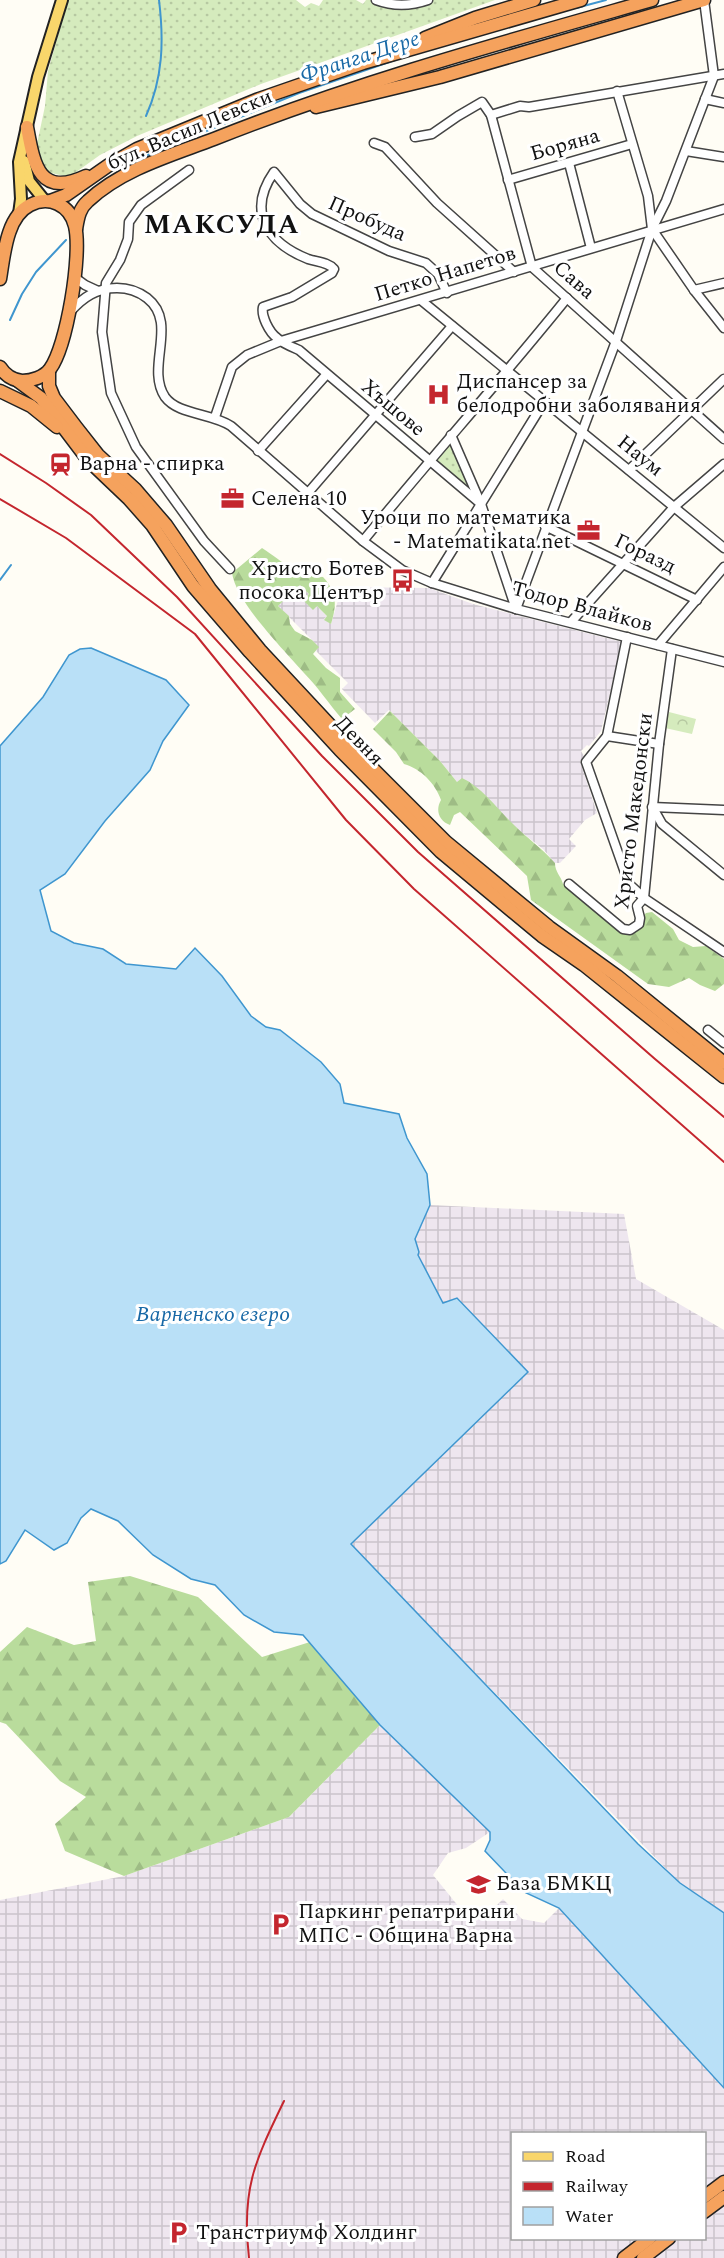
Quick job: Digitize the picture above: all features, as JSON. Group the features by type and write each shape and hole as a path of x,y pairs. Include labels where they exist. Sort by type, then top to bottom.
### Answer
{"highway":[{"path":"363,63 475,18 534,0"},
{"name":"бул. Васил Левски","path":"19,214 26,207 66,195 109,165 170,134 259,99 363,63 581,0"},
{"name":"бул. Васил Левски","path":"49,371 60,349 68,314 74,277 76,229 80,211 86,202 118,180 149,164 268,117 415,68 652,0"},
{"path":"268,117 440,77 704,0"},
{"path":"27,127 34,164 40,174 49,181 69,182 109,165"},
{"path":"47,201 65,208 76,229"},
{"path":"0,279 8,238 19,214"},
{"path":"18,381 30,380 49,371"},
{"name":"Девня","path":"49,371 49,386 54,398 98,455 135,489 166,525 210,589 260,650 342,738 446,842 549,927 617,976 724,1063"},
{"name":"Девня","path":"2,372 41,398 79,449 152,525 193,586 250,652 340,750 441,852 542,936 592,971 724,1077"},
{"path":"0,392 40,413 79,449"},
{"path":"706,2196 724,2182"},
{"path":"706,2210 724,2197"},
{"path":"624,2258 647,2240"},
{"path":"643,2258 666,2240"}],"main road":[{"path":"19,214 21,199 19,178 27,127 38,77 62,0"},
{"path":"22,152 29,181 47,201"}],"street":[{"path":"376,0 389,4 428,0"},
{"path":"516,609 616,341 652,230 666,201 714,76 704,0"},
{"path":"415,137 432,134 482,102 491,115 520,106 529,107 724,74"},
{"path":"617,91 648,196 652,230 724,328"},
{"path":"705,99 724,103"},
{"name":"Сава","path":"491,115 532,267 724,439"},
{"path":"374,143 385,147 436,202 514,272"},
{"name":"Боряна","path":"508,180 632,144"},
{"path":"686,151 724,157"},
{"path":"569,163 591,248"},
{"path":"189,171 141,205 129,222 128,238 120,260 102,290 102,332 111,393 136,447 204,541 230,569"},
{"name":"Прoбудa","path":"281,341 277,339 266,322 263,307 292,297 332,273 334,269 290,250 270,233 260,208 267,182 274,172 300,204 312,214 389,251 426,263 438,274 447,293"},
{"name":"Петко Напетов","path":"215,417 232,367 247,355 281,341 422,301 724,208"},
{"path":"74,277 85,285 102,290"},
{"path":"694,290 724,283"},
{"path":"68,314 82,299 102,290 118,288 138,292 156,307 160,315 159,384 166,399 178,408 215,417"},
{"path":"363,541 567,298"},
{"name":"Наум","path":"422,301 724,548"},
{"path":"307,494 452,326"},
{"name":"Хъшове","path":"281,341 299,350 481,504"},
{"path":"258,451 326,375"},
{"path":"629,470 724,379"},
{"path":"432,582 544,402"},
{"name":"Тодор Влайков","path":"215,417 231,426 307,494 402,570 516,609 724,662"},
{"path":"451,435 481,504 516,609"},
{"path":"571,622 674,507 724,464"},
{"name":"Горазд","path":"546,526 697,600"},
{"path":"658,645 724,567"},
{"path":"627,637 607,736 586,762 629,884 644,898 724,952"},
{"name":"Христо Македонски","path":"569,884 627,930 634,929 639,924 637,906 644,898 659,744 672,649"},
{"path":"607,736 659,744"},
{"path":"652,807 724,810"},
{"path":"652,807 662,824 724,875"},
{"path":"708,1030 724,1043"}],"shaded area":[{"path":"300,584 309,594 304,599 317,606 327,616 324,619 331,624 342,587 429,588 473,604 622,642 601,731 589,746 587,745 581,751 584,756 580,761 597,813 585,820 569,839 576,846 560,863 555,863 543,849 457,782 440,761 389,710 375,723 342,689 348,683 316,651 318,647 312,640 278,606"},
{"path":"430,1205 624,1214 636,1279 724,1330 724,1913 680,1883 350,1544 527,1372 457,1298 443,1303 418,1254 415,1239"},
{"path":"380,1725 490,1832 466,1848 448,1853 433,1875 459,1907 493,1909 503,1899 522,1919 544,1923 559,1908 724,2088 724,2258 0,2258 0,1900 124,1876 289,1817"}],"green space":[{"path":"68,0 296,0 305,7 311,3 319,6 323,0 356,0 363,4 366,0 376,0 389,4 428,0 495,0 261,84 137,136 100,155 72,175 64,176 47,172 39,158 37,144 45,106 48,71"},
{"path":"451,435 481,504 429,462"},
{"path":"262,548 297,571 323,577 331,588 335,605 331,624 324,620 327,616 317,606 313,610 303,600 309,594 300,585 278,606 289,616 290,624 295,631 312,640 319,647 313,654 326,668 340,678 340,692 355,709 342,719 273,639 251,611 235,585 232,573"},
{"path":"390,711 440,761 457,782 462,778 490,799 555,863 563,884 609,921 612,926 628,933 642,926 642,917 652,912 673,929 679,940 693,947 706,946 724,959 724,984 715,991 689,978 669,987 648,984 531,900 527,876 460,812 454,815 450,825 443,821 438,811 441,800 431,782 416,769 404,764 396,752 373,729"},
{"path":"669,712 696,719 692,734 665,728"},
{"path":"130,1576 198,1597 262,1657 310,1642 380,1725 289,1817 124,1876 65,1851 55,1824 86,1797 60,1781 6,1724 0,1722 0,1652 27,1627 74,1645 96,1641 88,1582"}],"water":[{"name":"Варненско езеро","path":"91,648 166,680 189,705 163,741 150,770 105,821 65,874 40,890 51,931 74,943 103,949 126,964 176,969 195,948 222,976 251,1016 266,1027 280,1030 321,1062 340,1084 344,1103 399,1114 407,1138 427,1174 430,1205 415,1239 418,1255 443,1303 457,1298 528,1372 351,1544 638,1844 680,1883 724,1913 724,2088 559,1908 524,1892 485,1851 490,1840 490,1832 380,1725 303,1635 274,1632 244,1615 215,1585 191,1579 153,1555 118,1521 91,1509 81,1518 67,1543 54,1550 25,1530 6,1561 0,1564 0,746 43,697 69,655 80,649"}],"waterway":[{"path":"146,116 156,88 161,59 159,0"},
{"name":"Франга Дере","path":"576,8 606,0"},
{"name":"Франга Дере","path":"131,162 299,93 395,60"},
{"name":"Франга Дере","path":"10,320 22,294 36,272 66,240"},
{"path":"0,580 11,565"}],"railway":[{"path":"0,454 91,515 177,597 322,756 418,852 724,1117"},
{"path":"0,499 66,538 195,634 346,820 414,889 724,1162"},
{"path":"249,2258 247,2213 253,2176 265,2141 284,2101"}],"place":[{"name":"Диспансер за белодробни заболявания","path":"439,394"},
{"name":"Варна - спирка","path":"61,464"},
{"name":"Селена 10","path":"233,499"},
{"name":"Уроци по математика - Matematikata.net","path":"589,530"},
{"name":"Христо Ботев посока Център","path":"402,581"},
{"name":"База БМКЦ","path":"478,1884"},
{"name":"Паркинг репатрирани МПС - Община Варна","path":"280,1924"},
{"name":"Транстриумф Холдинг","path":"178,2233"}],"district":[{"name":"МАКСУДА","path":"222,225"}]}
